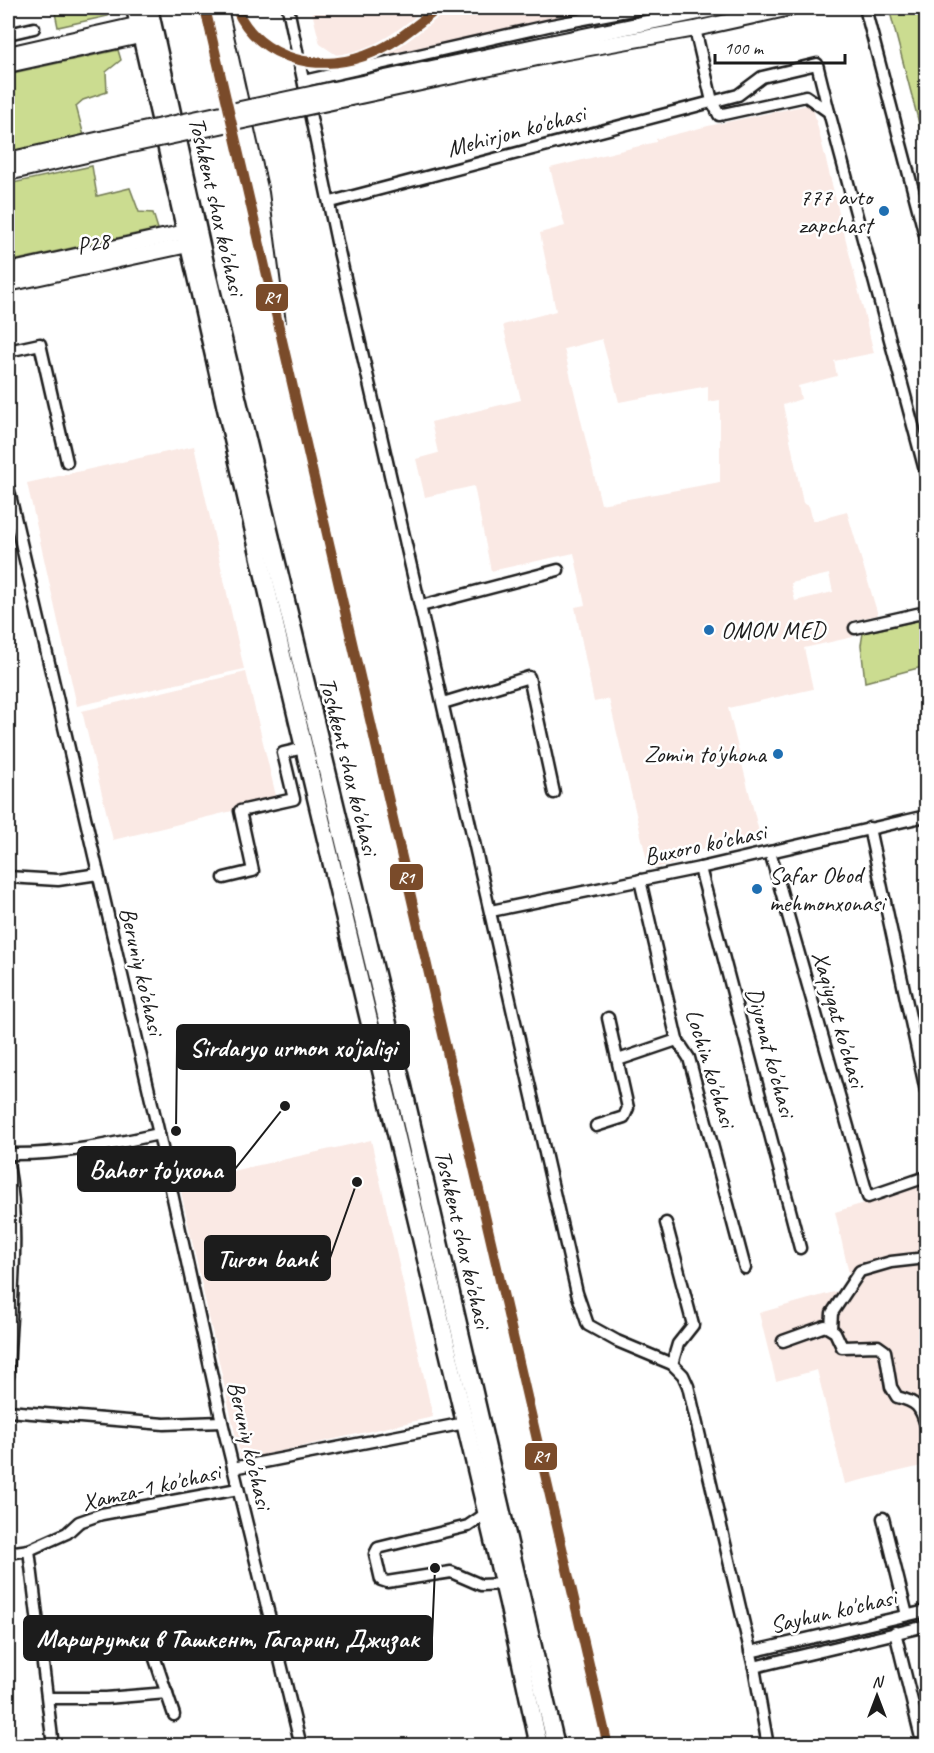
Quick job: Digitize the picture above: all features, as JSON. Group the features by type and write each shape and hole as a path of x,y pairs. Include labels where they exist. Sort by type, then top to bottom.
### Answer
{"highway":[{"name":"Toshkent shox ko'chasi","path":"145,21 186,239 242,449 556,1746"},
{"name":"Toshkent shox ko'chasi","path":"145,21 208,277 304,748 504,1584 539,1746"}],"main road":[{"path":"8,160 107,144 555,48 652,22 719,8"},
{"path":"555,48 695,29 790,8"},
{"path":"8,54 145,21"},
{"path":"8,65 145,21"},
{"path":"8,173 107,144"},
{"path":"8,271 186,239"},
{"name":"Р28","path":"8,284 186,239"}],"street":[{"path":"288,8 331,202 338,247 577,1293 588,1325 617,1341 672,1364 683,1374 688,1386 754,1667 768,1746"},
{"path":"304,81 552,24 642,8"},
{"path":"652,22 657,17 655,8"},
{"path":"865,8 927,239"},
{"path":"8,34 34,28"},
{"path":"695,29 712,101 719,115 806,96 829,112 927,474"},
{"name":"Mehirjon ko'chasi","path":"331,202 738,96 762,77 817,64 829,112"},
{"path":"8,351 40,344 67,462"},
{"name":"Beruniy ko'chasi","path":"8,488 159,1134 222,1422 301,1746"},
{"path":"421,606 558,570"},
{"path":"855,628 927,612"},
{"path":"443,703 529,677 554,794"},
{"path":"224,878 253,871 240,811 294,799 283,753 304,748"},
{"name":"Buxoro ko'chasi","path":"491,911 700,868 927,816"},
{"path":"869,828 927,1091"},
{"name":"Xaqiyqat ko'chasi","path":"770,852 868,1197 927,1177"},
{"name":"Diyonat ko'chasi","path":"700,868 800,1248"},
{"path":"8,877 58,880 98,874"},
{"name":"Lochin ko'chasi","path":"640,880 677,1040 689,1058 745,1268"},
{"path":"596,1126 624,1118 628,1108 608,1018"},
{"path":"618,1060 677,1040"},
{"path":"8,1154 67,1152 159,1134"},
{"path":"8,1164 12,1186 13,1252 8,1376"},
{"path":"666,1223 693,1325 678,1344 672,1364"},
{"path":"927,1258 891,1262 860,1272 832,1313 831,1328 842,1347 878,1346 885,1351 891,1387 897,1397 915,1401 922,1409 927,1425"},
{"path":"783,1341 825,1326 831,1328"},
{"path":"8,1411 164,1424 222,1422"},
{"path":"233,1468 465,1423"},
{"name":"Xamza-1 ko'chasi","path":"8,1552 29,1550 67,1533 80,1522 102,1514 238,1489"},
{"path":"487,1513 468,1526 378,1548 375,1554 381,1580 387,1582 451,1572 481,1585 504,1584"},
{"path":"883,1518 907,1615"},
{"path":"29,1550 53,1746"},
{"name":"Sayhun ko'chasi","path":"750,1652 927,1611"},
{"name":"Sayhun ko'chasi","path":"754,1667 927,1626"},
{"path":"895,1632 923,1746"},
{"path":"150,1644 174,1714"},
{"path":"48,1698 106,1698 167,1693"}],"shaded area":[{"path":"311,8 601,8 388,59 381,47 338,56 320,44"},
{"path":"812,104 874,353 834,361 837,376 798,386 801,399 783,405 803,503 809,506 813,521 847,512 878,615 851,621 853,637 804,648 813,689 728,708 760,836 676,856 678,863 649,869 609,699 594,702 575,607 585,605 574,553 491,571 474,486 425,497 416,459 438,453 431,422 521,400 503,325 556,311 540,233 565,226 550,168 656,142 656,139","holes":["602,339 619,402 708,386 708,402 720,400 720,482 601,504 564,349","829,574 833,592 795,601 791,583"]},
{"path":"194,446 244,669 77,706 27,483"},
{"path":"246,672 277,800 113,840 82,711"},
{"path":"371,1140 433,1417 241,1460 179,1183"},
{"path":"926,1184 926,1465 845,1484 817,1370 776,1381 759,1313 852,1287 835,1212"}],"green space":[{"path":"54,8 106,8 108,16 58,27"},
{"path":"906,8 926,8 926,150 890,12"},
{"path":"118,50 121,60 106,72 107,92 83,100 76,106 84,136 8,152 8,74"},
{"path":"92,166 97,196 130,188 139,212 153,213 158,229 8,262 8,184"},
{"path":"926,619 924,654 926,666 865,682 861,645 863,633"}],"railway":[{"path":"205,8 608,1746"},
{"path":"228,8 269,192 286,323"},
{"path":"236,8 246,26 260,41 277,52 295,59 314,62 355,59 374,52 400,38 439,8"}],"transit line":[{"name":"R1","path":"205,8 608,1746"},
{"name":"R1","path":"236,8 246,26 260,41 277,52 295,59 314,62 355,59 374,52 400,38 439,8"}],"place":[{"name":"777 avto zapchast","path":"884,211"},
{"name":"OMON MED","path":"709,630"},
{"name":"Zomin to'yhona","path":"778,754"},
{"name":"Safar Obod mehmonxonasi","path":"757,889"},
{"name":"Bahor to'yxona","path":"285,1106"},
{"name":"Sirdaryo urmon xo'jaligi","path":"176,1131"},
{"name":"Turon bank","path":"357,1182"},
{"name":"Маршрутки в Ташкент, Гагарин, Джизак","path":"435,1568"}]}
